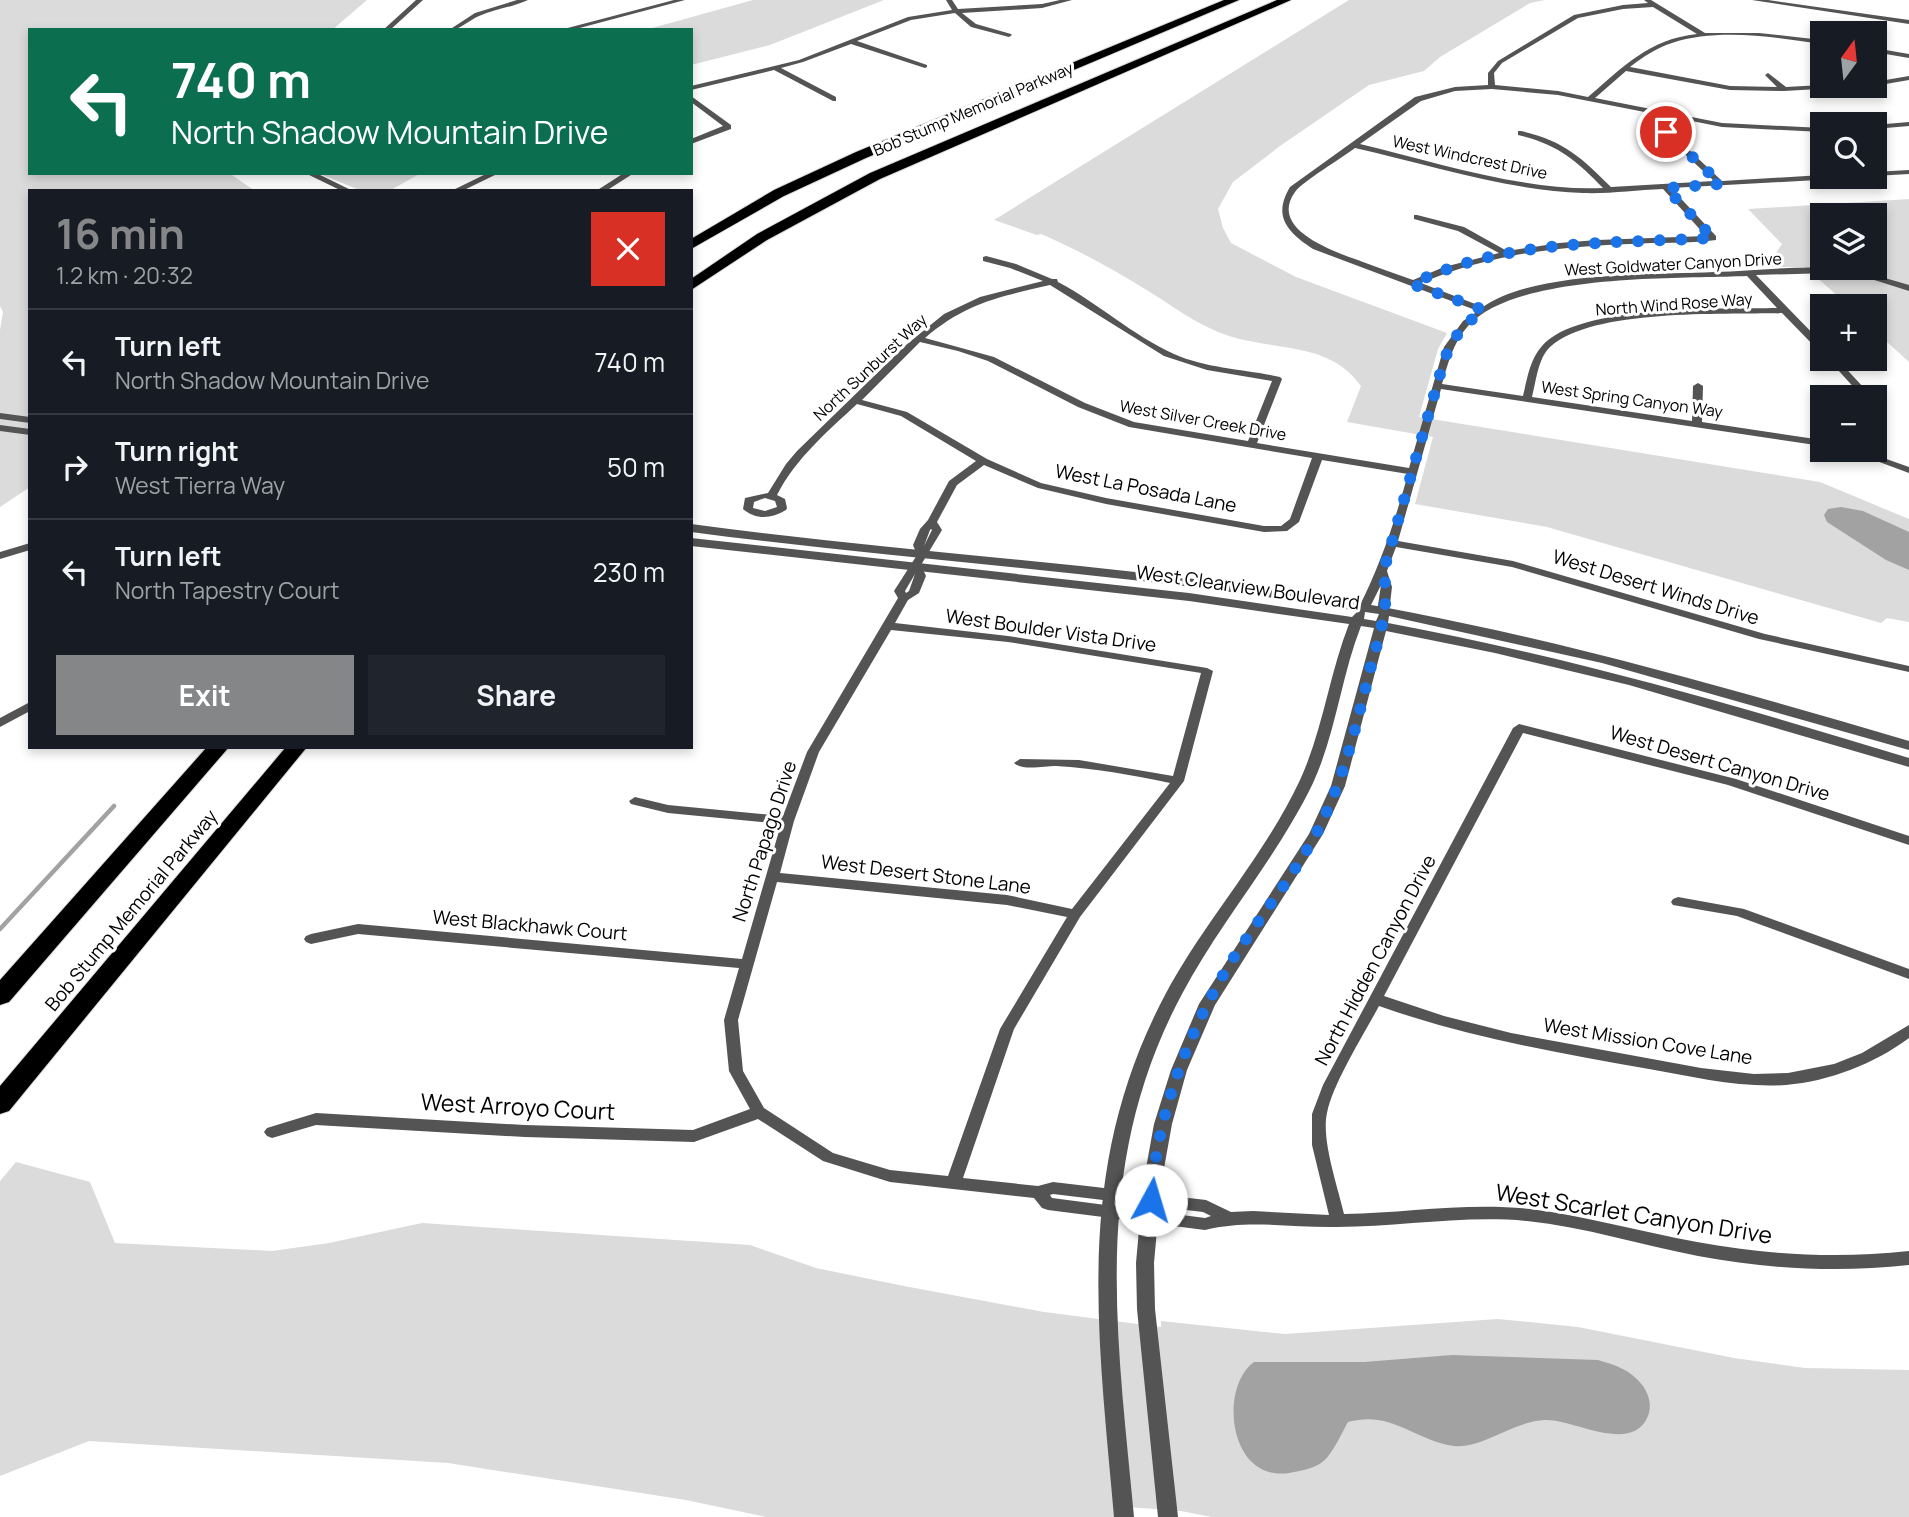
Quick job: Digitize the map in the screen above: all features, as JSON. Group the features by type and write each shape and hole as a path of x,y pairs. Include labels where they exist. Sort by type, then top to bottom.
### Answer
{"highway":[{"name":"Bob Stump Memorial Parkway","path":"693,244 779,193 861,155 1234,0"},
{"name":"Bob Stump Memorial Parkway","path":"693,285 778,227 875,176 1286,0"},
{"name":"Bob Stump Memorial Parkway","path":"0,996 217,749"},
{"name":"Bob Stump Memorial Parkway","path":"0,1104 295,749"}],"street":[{"path":"388,28 420,0"},
{"path":"454,28 468,16 482,10 525,0"},
{"path":"571,28 682,0"},
{"path":"949,0 971,25 1009,35"},
{"path":"693,88 776,68 910,18 956,11 1042,6 1069,0"},
{"path":"1755,0 1909,22"},
{"path":"1492,87 1491,73 1500,62 1564,21 1594,12 1650,2 1705,36"},
{"path":"1589,100 1657,47 1705,36 1757,35 1810,41"},
{"path":"849,41 925,66"},
{"path":"1887,52 1909,56"},
{"path":"776,68 833,99"},
{"path":"1627,69 1702,84 1784,89 1810,88"},
{"path":"1768,75 1784,89"},
{"path":"1887,81 1909,78"},
{"path":"1484,310 1322,250 1289,224 1285,207 1293,189 1418,99 1455,89 1492,87 1540,91 1668,117 1750,128 1810,130"},
{"path":"693,100 728,127 693,141"},
{"path":"1668,117 1666,132 1721,184"},
{"path":"1887,126 1909,124"},
{"path":"1521,133 1544,137 1566,148 1611,191"},
{"name":"West Windcrest Drive","path":"1354,145 1527,185 1611,191 1810,178"},
{"path":"1887,173 1909,172"},
{"path":"313,175 345,189"},
{"path":"459,189 491,175"},
{"path":"603,189 628,175"},
{"path":"1412,284 1462,262 1504,252 1556,246 1713,238 1666,188"},
{"path":"1418,217 1461,229 1504,252"},
{"path":"986,259 1028,270 1054,281 1168,355 1227,371 1278,379 1251,446"},
{"name":"West Goldwater Canyon Drive","path":"1383,573 1450,344 1464,325 1484,310 1517,294 1559,285 1750,274 1831,270 1869,276 1909,288"},
{"path":"1750,274 1810,337"},
{"name":"North Sunburst Way","path":"771,496 779,478 792,463 919,339 963,307 1054,281"},
{"name":"North Wind Rose Way","path":"1527,400 1538,356 1549,343 1569,331 1592,323 1624,318 1783,310"},
{"name":"West Silver Creek Drive","path":"919,339 957,347 1001,363 1107,418 1163,432 1413,471"},
{"path":"1843,371 1856,385"},
{"name":"West Spring Canyon Way","path":"1437,386 1810,441"},
{"path":"1697,425 1698,386"},
{"name":"West La Posada Lane","path":"855,401 904,415 983,461 1038,485 1071,494 1264,529 1283,529 1295,520 1318,456"},
{"path":"0,416 28,420"},
{"path":"0,428 28,432"},
{"name":"North Papago Drive","path":"759,1112 736,1071 731,1020 788,821 813,752 904,598 914,593 920,578 920,560 930,547 937,530 932,522 953,483 983,461"},
{"path":"1886,462 1909,470"},
{"name":"West Clearview Boulevard","path":"693,528 1159,593 1360,615 1534,642 1756,699 1909,746"},
{"name":"West Clearview Boulevard","path":"693,542 920,560"},
{"name":"West Desert Winds Drive","path":"1393,543 1513,564 1763,637 1909,669"},
{"path":"0,556 28,547"},
{"path":"1168,1517 1146,1309 1119,1145 1129,1105 1155,1033 1197,955 1281,832 1308,778 1360,615 1373,585 1383,573"},
{"path":"1124,1517 1105,1304 1130,1208 1156,1152 1168,1100 1188,1046 1230,964 1305,852 1326,814 1346,765 1382,619 1387,587 1383,573"},
{"name":"West Clearview Boulevard","path":"1382,619 1636,683 1909,763"},
{"name":"West Boulder Vista Drive","path":"889,626 1008,639 1207,671 1178,781"},
{"path":"0,723 28,707"},
{"name":"West Desert Canyon Drive","path":"1519,728 1732,782 1909,841"},
{"name":"North Hidden Canyon Drive","path":"1338,1222 1320,1145 1319,1114 1330,1085 1519,728"},
{"path":"954,1182 1007,1029 1074,914 1178,781 1120,769 1053,760 1020,763"},
{"path":"635,801 668,809 788,821"},
{"name":"West Desert Stone Lane","path":"773,877 1007,900 1074,914"},
{"path":"1678,902 1739,912 1909,974"},
{"name":"West Blackhawk Court","path":"311,939 358,929 746,964"},
{"name":"West Mission Cove Lane","path":"1376,999 1427,1019 1469,1030 1592,1055 1715,1075 1752,1078 1786,1079 1843,1069 1886,1049 1909,1030"},
{"path":"759,1112 828,1157 890,1176 1038,1192 1048,1204 1130,1208"},
{"name":"West Arroyo Court","path":"272,1132 316,1119 525,1131 694,1136 759,1112"},
{"name":"West Scarlet Canyon Drive","path":"1131,1197 1130,1208 1205,1224 1226,1217 1338,1222 1477,1213 1526,1215 1596,1226 1700,1249 1800,1261 1877,1263 1909,1258"}],"shaded area":[{"path":"0,0 367,0 334,28 28,28 28,175 232,175 252,189 28,189 28,488 0,507 0,330 3,312 0,306"},
{"path":"753,0 884,0 770,45 693,64 693,28 652,28"},
{"path":"1349,0 1545,0 1530,3 1440,57 1424,71 1369,85 1233,182 1218,209 1223,228 1231,243 1296,277 1447,333 1438,349 1419,417 1820,482 1909,519 1909,622 1887,618 1881,623 1547,527 1415,504 1433,437 1347,422 1361,386 1333,361 1317,354 1247,341 1218,332 1081,253 1041,234 1037,235 994,220"},
{"path":"323,175 417,175 393,189 357,189"},
{"path":"1909,199 1909,362 1887,342 1887,294 1835,294 1820,280 1887,280 1887,203 1845,203"},
{"path":"1810,205 1810,271 1805,267 1772,267 1766,260 1776,253 1782,244 1748,209"},
{"path":"1841,507 1863,511 1909,532 1909,570 1886,560 1827,522 1824,515 1828,509"},
{"path":"16,1162 90,1182 115,1243 272,1251 329,1243 422,1223 750,1245 816,1268 904,1286 1044,1312 1161,1327 1161,1321 1285,1334 1498,1319 1578,1327 1734,1358 1805,1368 1909,1370 1909,1517 1212,1517 1181,1511 1114,1506 1115,1517 766,1517 686,1500 448,1463 89,1441 0,1476 0,1181"},
{"path":"1452,1355 1605,1362 1628,1372 1643,1386 1649,1400 1648,1416 1640,1427 1629,1433 1601,1432 1545,1420 1522,1425 1465,1446 1439,1443 1390,1423 1364,1419 1348,1422 1333,1450 1321,1463 1289,1473 1269,1472 1253,1463 1242,1448 1235,1430 1236,1391 1243,1374 1254,1362 1364,1362"}],"waterway":[{"path":"0,929 114,806"}],"route":[{"path":"1151,1200 1156,1152 1168,1100 1198,1023 1230,964 1316,834 1346,765 1383,620 1387,587 1383,573 1405,502 1421,436 1450,344 1464,325 1484,310 1412,284 1462,262 1504,252 1546,247 1713,238 1666,188 1721,184 1666,132"}]}
